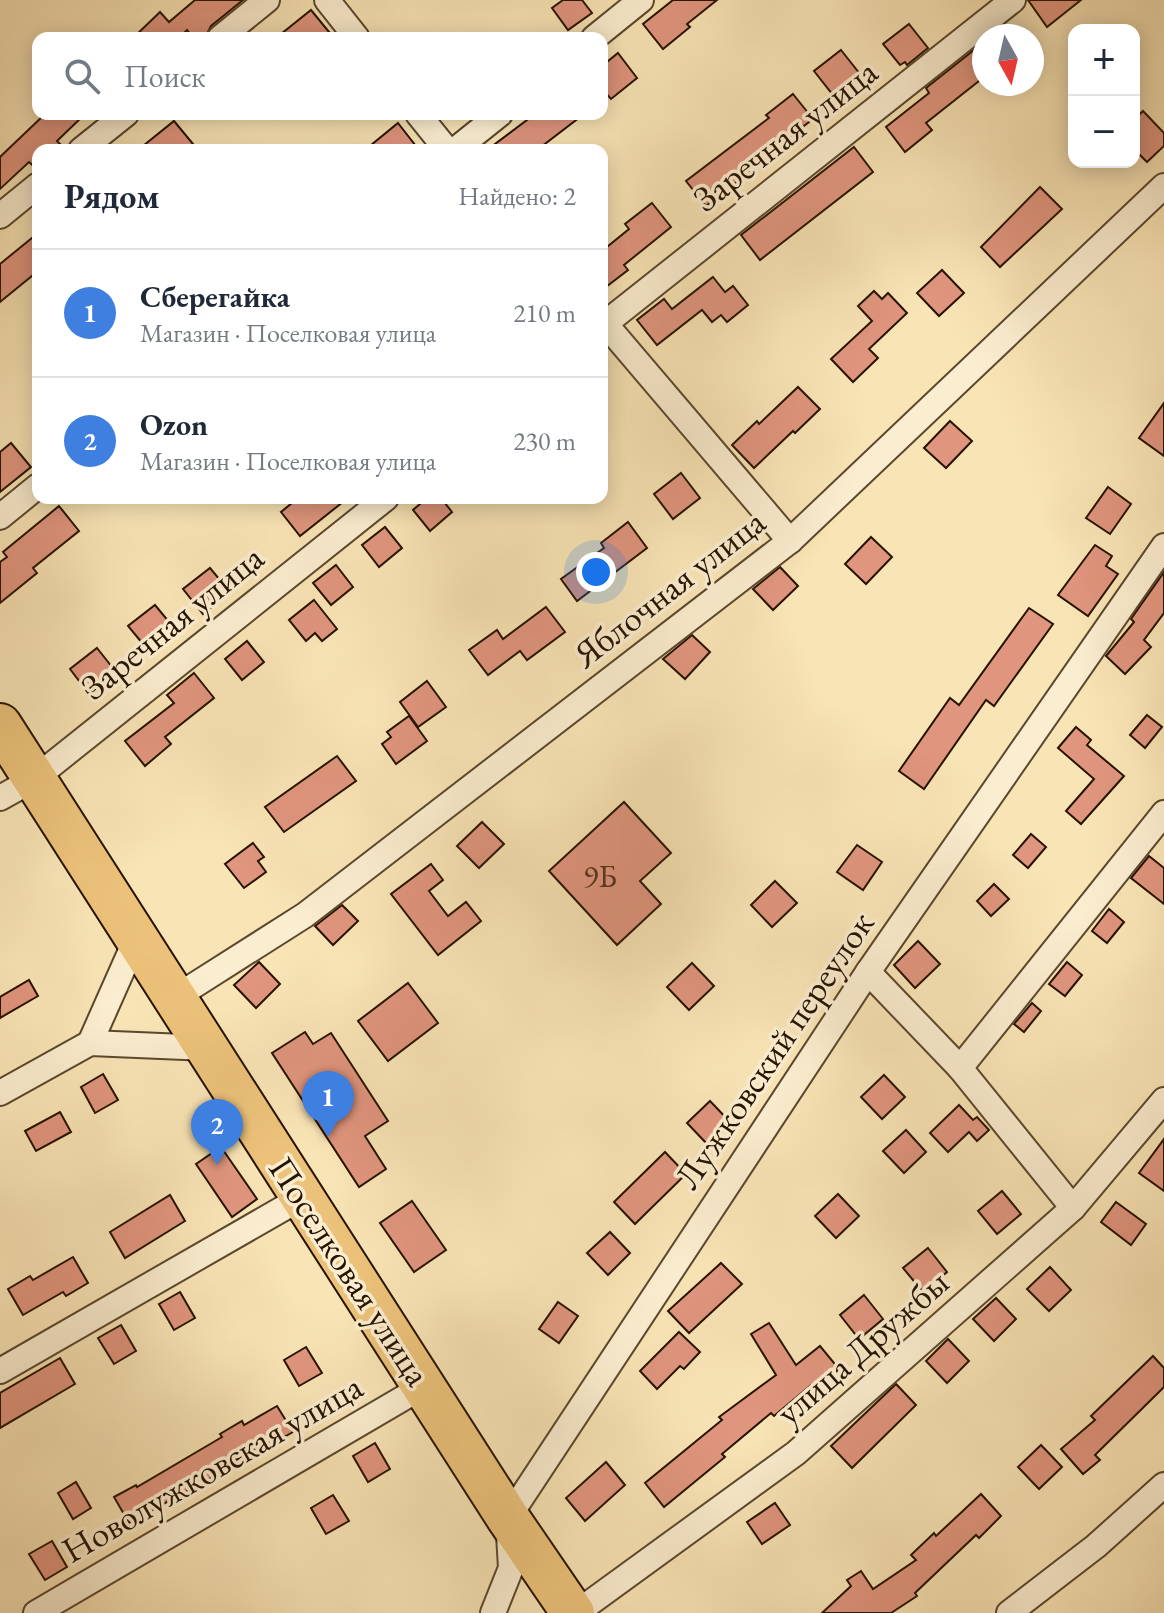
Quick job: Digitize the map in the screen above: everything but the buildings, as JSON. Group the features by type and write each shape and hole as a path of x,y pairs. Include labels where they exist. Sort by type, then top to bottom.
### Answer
{"highway":[{"name":"Поселковая улица","path":"0,725 17,788 137,937 508,1518 574,1613"}],"street":[{"path":"227,32 267,0"},
{"path":"327,0 352,32"},
{"path":"601,32 641,0"},
{"name":"Заречная улица","path":"608,319 1013,0"},
{"path":"88,144 118,120"},
{"path":"423,120 442,144"},
{"path":"462,144 492,120"},
{"name":"Яблочная улица","path":"176,997 305,915 790,541 1164,186"},
{"path":"0,216 32,190"},
{"path":"608,329 790,541"},
{"path":"0,517 32,491"},
{"name":"Заречная улица","path":"17,788 378,504"},
{"name":"Лужковский переулок","path":"508,1518 868,972 1164,546"},
{"path":"960,1068 1164,813"},
{"path":"90,1043 137,937"},
{"path":"868,972 960,1068 1073,1208"},
{"path":"0,1093 90,1043 208,1048"},
{"name":"улица Дружбы","path":"574,1613 796,1453 1073,1208 1164,1100"},
{"path":"0,1371 303,1197"},
{"name":"Новолужковская улица","path":"36,1613 424,1386"},
{"path":"1009,1613 1096,1546 1164,1485"},
{"path":"493,1613 511,1568 508,1518"}],"place":[{"name":"Сберегайка","path":"328,1137"},
{"name":"Ozon","path":"217,1165"}]}
